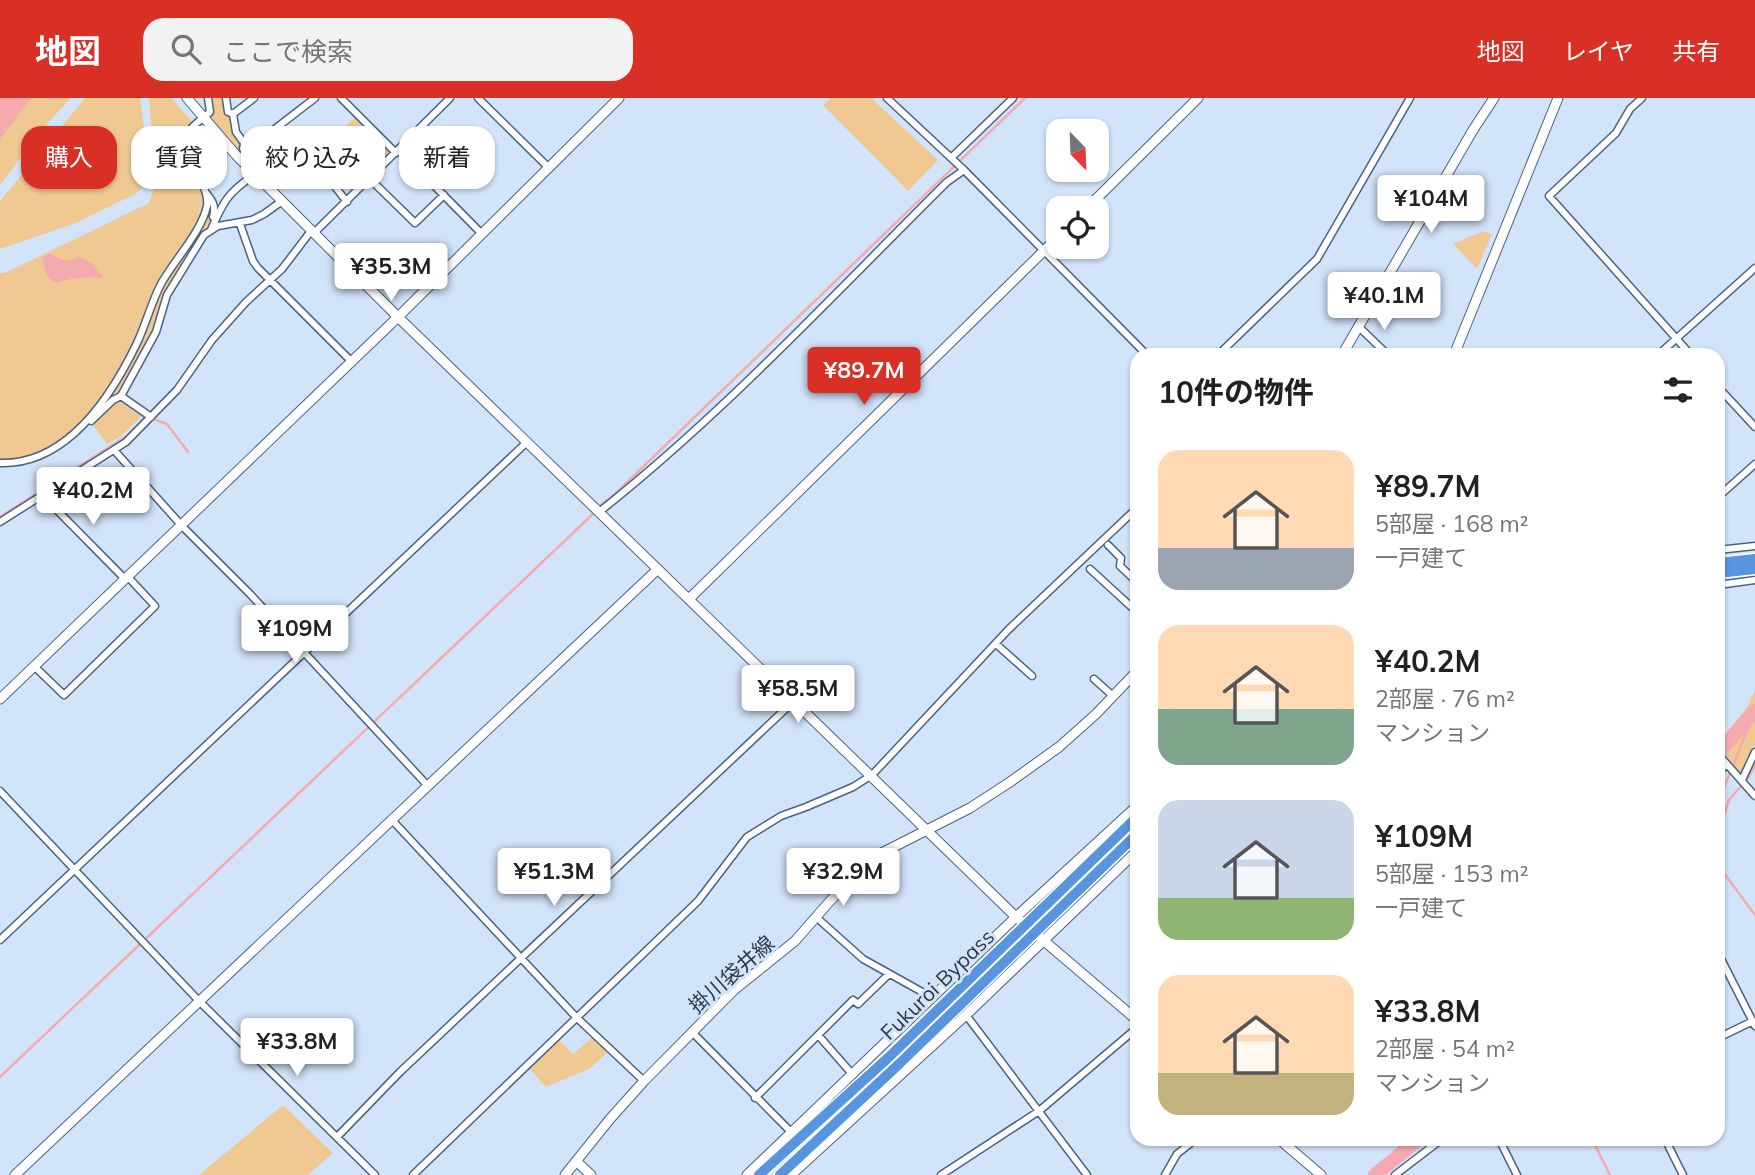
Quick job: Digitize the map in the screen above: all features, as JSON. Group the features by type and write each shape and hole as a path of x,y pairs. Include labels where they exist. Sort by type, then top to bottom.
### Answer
{"highway":[{"path":"1725,562 1755,559"},
{"path":"1725,572 1755,569"},
{"name":"Fukuroi Bypass","path":"759,1175 888,1058 1130,824"},
{"name":"Fukuroi Bypass","path":"780,1175 1130,841"}],"street":[{"path":"75,433 118,380 138,342 157,290 207,207 207,198 193,169 188,144 190,130 210,112 208,98"},
{"path":"226,98 228,112 233,114"},
{"path":"233,114 254,98"},
{"path":"278,126 315,98"},
{"path":"341,98 482,234"},
{"path":"385,164 450,98"},
{"path":"478,98 548,168"},
{"path":"0,699 352,362 619,98"},
{"path":"887,98 963,169 1140,348"},
{"path":"952,159 1013,98"},
{"path":"1099,196 1198,98"},
{"path":"1225,348 1317,259 1410,98"},
{"path":"1346,348 1494,98"},
{"path":"1457,348 1558,98"},
{"path":"1642,98 1630,109 1616,134 1549,196 1684,348"},
{"path":"187,99 241,160"},
{"path":"233,114 236,132 241,139"},
{"path":"236,155 241,151"},
{"path":"599,512 643,477 705,420 947,181 963,169"},
{"path":"211,230 224,199 241,184"},
{"path":"270,189 398,317 1041,941 1130,1014"},
{"path":"337,189 347,202"},
{"path":"0,522 126,442 177,390 212,340 246,302 272,280 313,232 360,189"},
{"path":"380,189 415,223 444,195"},
{"path":"204,190 213,201 215,209 211,230"},
{"path":"0,463 21,462 39,456 75,433 121,396 156,332 167,295 204,235 211,230 240,224 264,214 282,201"},
{"path":"240,224 253,261 352,362"},
{"path":"690,598 1044,250"},
{"path":"1666,348 1755,268"},
{"path":"1359,327 1381,348"},
{"path":"1725,395 1755,428"},
{"path":"121,396 151,417"},
{"path":"0,940 527,442"},
{"path":"114,450 182,526 250,594 428,786"},
{"path":"1725,491 1755,464"},
{"path":"34,666 64,695 155,606 42,495"},
{"path":"413,1175 698,901 747,837 781,816 853,787 872,775 996,644 1130,515"},
{"path":"1108,545 1121,558 1120,566 1130,575"},
{"path":"1725,549 1755,546"},
{"path":"15,1175 658,569"},
{"path":"1090,569 1130,606"},
{"path":"1725,584 1755,580"},
{"path":"996,644 1032,676"},
{"path":"1094,678 1113,696"},
{"name":"掛川袋井線","path":"565,1175 644,1081 734,990 795,941 872,858 970,808 1059,747 1130,678"},
{"path":"337,1137 400,1072 794,701"},
{"path":"1742,780 1755,752"},
{"path":"1727,764 1755,796"},
{"path":"0,791 199,1002 375,1175"},
{"path":"747,1175 1016,917 1130,812"},
{"path":"392,820 576,1017 644,1081"},
{"path":"791,1175 966,1015 1130,858"},
{"path":"816,917 863,960 933,998"},
{"path":"1725,966 1754,1022 1725,1035"},
{"path":"755,1098 853,1000 858,1004 889,974"},
{"path":"966,1015 1087,1175"},
{"path":"692,1032 792,1133"},
{"path":"941,1175 1039,1111 1130,1034"},
{"path":"818,1035 853,1075"},
{"path":"1165,1175 1177,1154 1187,1146"},
{"path":"1287,1146 1321,1175"},
{"path":"1395,1175 1433,1146"},
{"path":"1502,1146 1517,1175"},
{"path":"1668,1146 1683,1175"},
{"path":"576,1161 591,1175"}],"shaded area":[{"path":"0,98 71,98 45,126 21,126 21,157 0,185"},
{"path":"0,98 31,98 0,139"},
{"path":"85,98 140,98 144,126 131,126 131,189 140,189 76,223 0,249 0,201 21,176 21,189 117,189 117,126 62,126"},
{"path":"149,98 171,98 191,120 192,126 151,126"},
{"path":"208,98 226,98 228,112 233,114 231,126 241,141 241,147 236,150 227,139 227,126 216,126 211,120"},
{"path":"831,98 871,98 938,160 908,191 823,105"},
{"path":"355,118 363,126 345,126"},
{"path":"154,189 208,189 214,216 163,308 121,396 142,416 121,436 107,444 92,424 100,414 75,433 17,463 0,461 0,273 5,273 149,203"},
{"path":"1483,231 1492,234 1477,269 1453,244"},
{"path":"50,254 66,261 80,257 92,263 103,277 74,278 55,283 47,276 42,258"},
{"path":"1755,689 1755,743 1741,775 1725,754 1725,735 1748,706"},
{"path":"593,1037 607,1053 589,1069 546,1087 528,1067 559,1040 573,1054"},
{"path":"283,1105 333,1153 308,1175 199,1175"}],"waterway":[{"path":"598,508 1025,98"},
{"path":"0,517 128,435 146,417"},
{"path":"153,419 167,424 188,452"},
{"path":"0,1077 594,513"},
{"path":"1725,745 1755,711"},
{"path":"1725,785 1755,712"},
{"path":"1725,812 1729,800 1748,778 1755,765"},
{"path":"1725,874 1755,915"},
{"path":"1375,1175 1410,1146"},
{"path":"1596,1146 1610,1175"}]}
